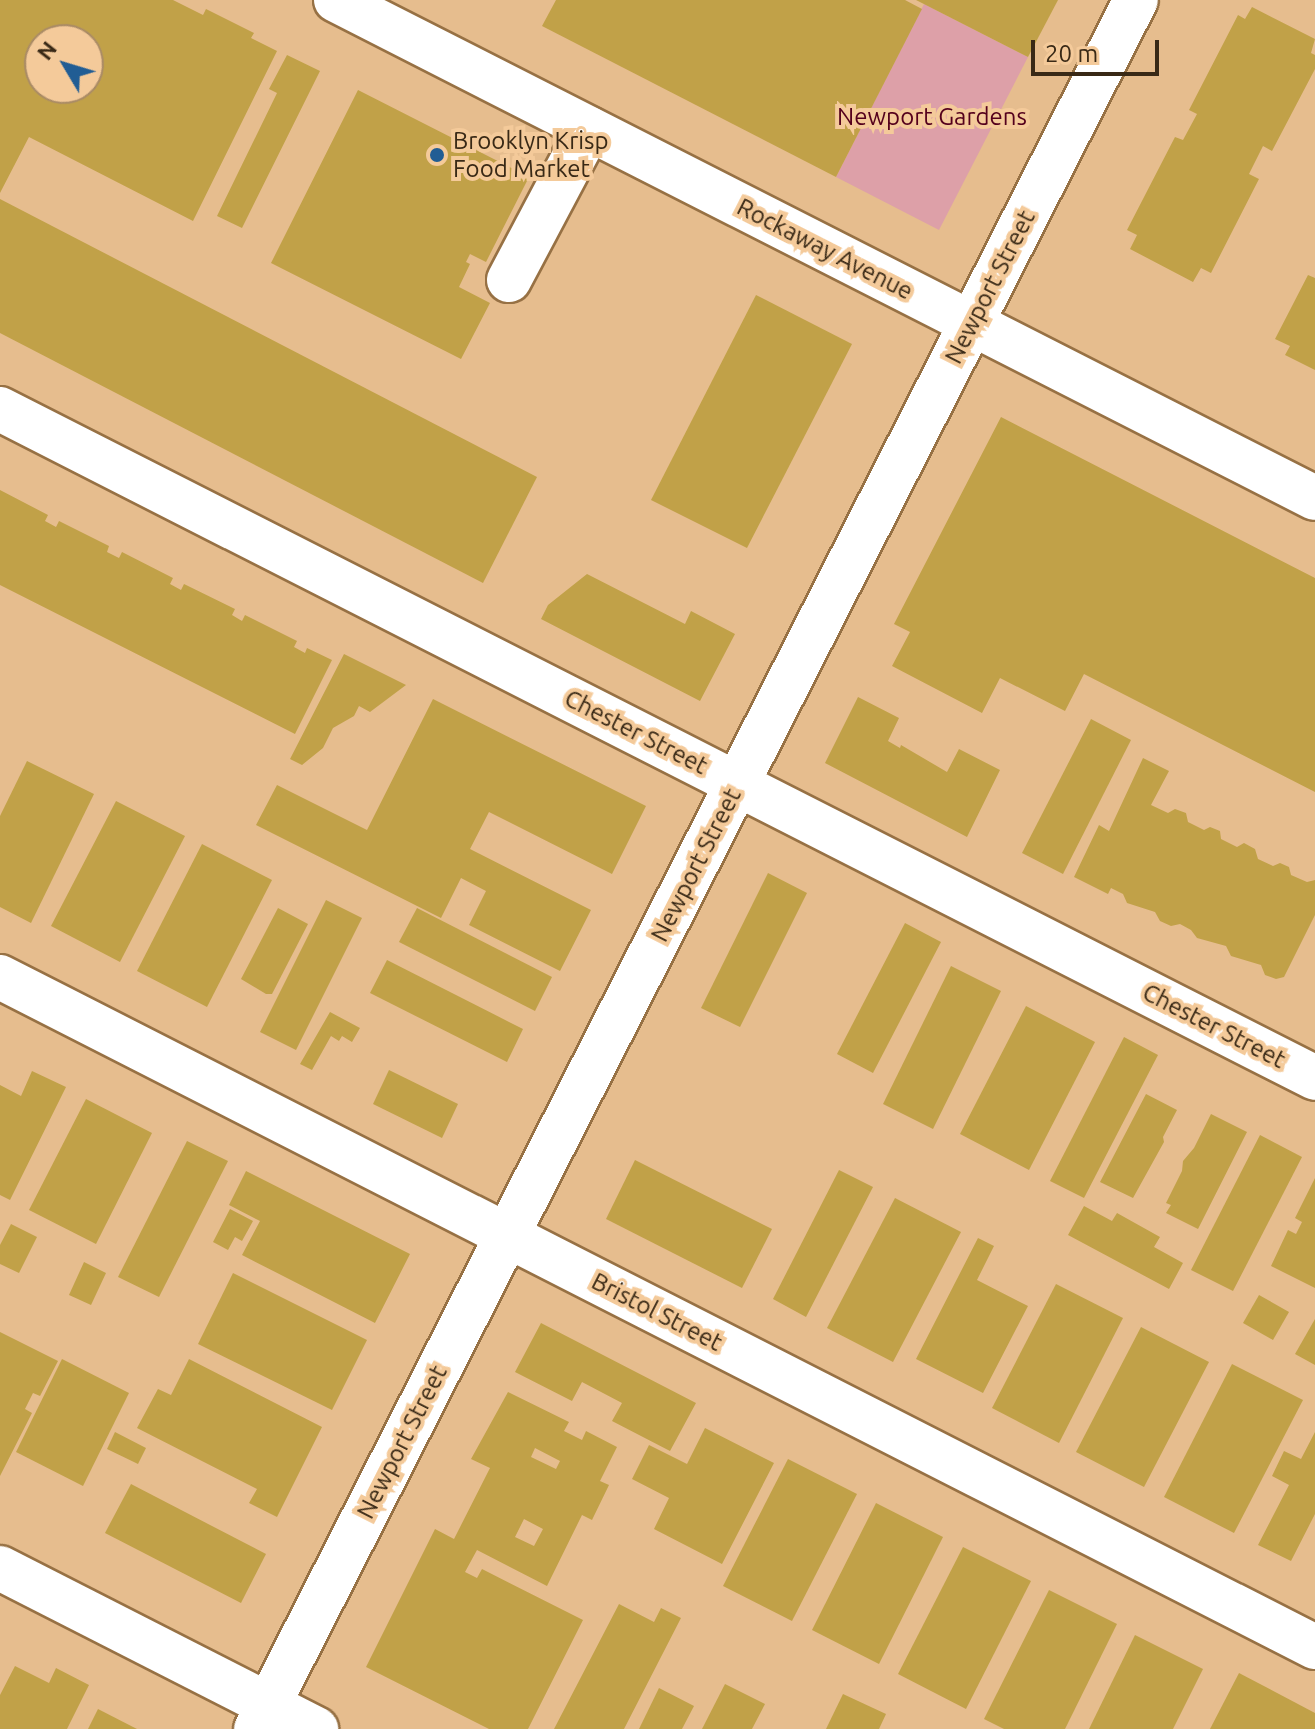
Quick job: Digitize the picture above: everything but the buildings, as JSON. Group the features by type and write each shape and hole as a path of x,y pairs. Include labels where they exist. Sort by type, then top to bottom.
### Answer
{"street":[{"name":"Rockaway Avenue","path":"336,0 1315,498"},
{"name":"Newport Street","path":"262,1717 1136,0"},
{"path":"509,280 589,129"},
{"name":"Chester Street","path":"0,409 1315,1078"},
{"name":"Bristol Street","path":"0,977 1315,1647"},
{"path":"0,1568 262,1717 316,1729"}],"green space":[{"name":"Newport Gardens","path":"924,4 1028,57 939,230 836,177"}],"place":[{"name":"Brooklyn Krisp Food Market","path":"437,155"}]}
